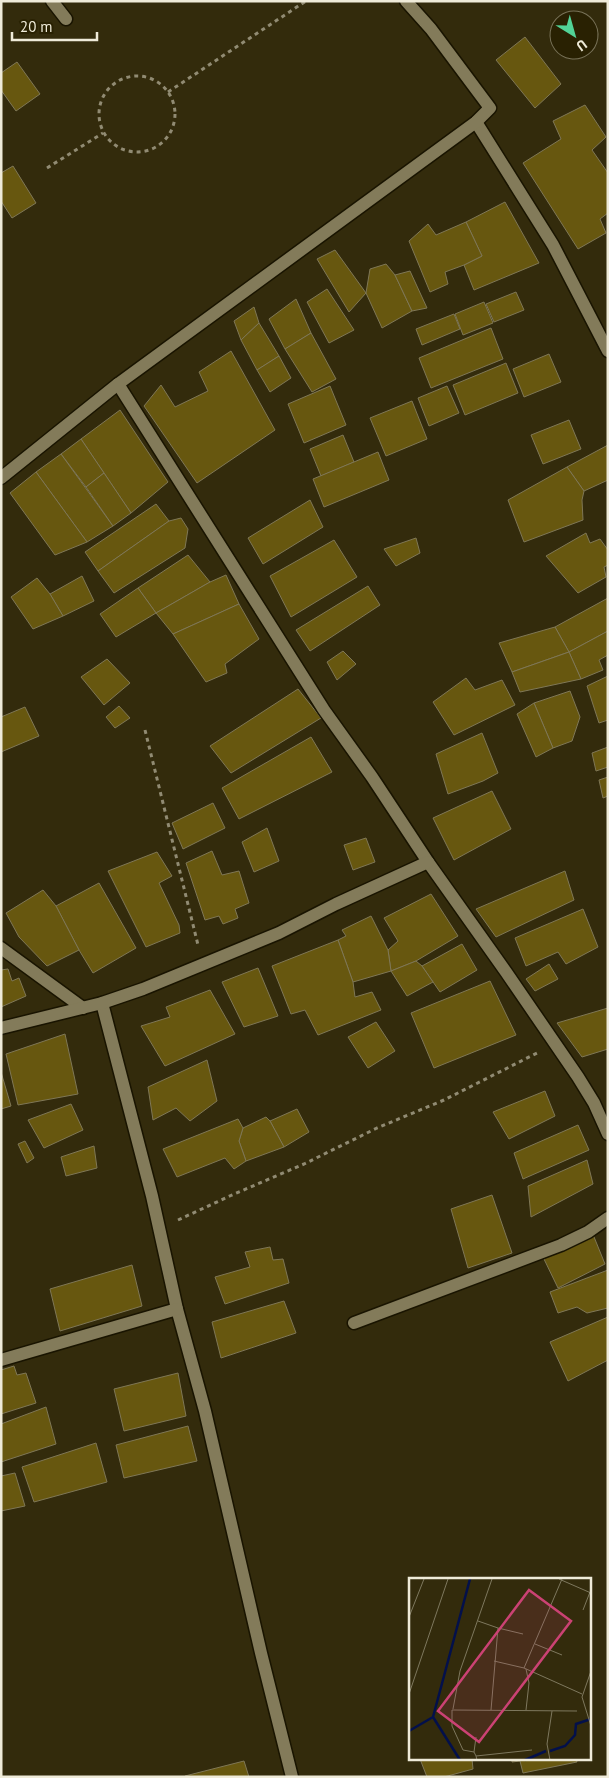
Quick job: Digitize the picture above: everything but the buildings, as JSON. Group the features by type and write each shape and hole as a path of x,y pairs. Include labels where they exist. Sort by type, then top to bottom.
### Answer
{"street":[{"path":"52,1 66,19"},
{"path":"1,478 118,384 476,122 490,108 431,29 406,1"},
{"path":"476,122 553,245 608,351"},
{"path":"118,384 324,710 506,972 594,1103 608,1134"},
{"path":"1,1028 102,1004 143,989 279,932 428,862"},
{"path":"1,948 83,1008"},
{"path":"102,1004 152,1196 177,1309 209,1429 292,1777"},
{"path":"354,1324 561,1246 588,1232 608,1218"},
{"path":"1,1360 177,1309"}],"path":[{"path":"168,92 306,1"},
{"path":"140,76 156,81 168,92 174,108 173,126 164,141 149,150 132,152 115,146 103,133 98,117 101,100 110,87 117,82 124,78 140,76"},
{"path":"47,168 103,133"},
{"path":"145,730 202,964"},
{"path":"159,1229 304,1164 377,1128 444,1100 533,1056 553,1042"}]}
